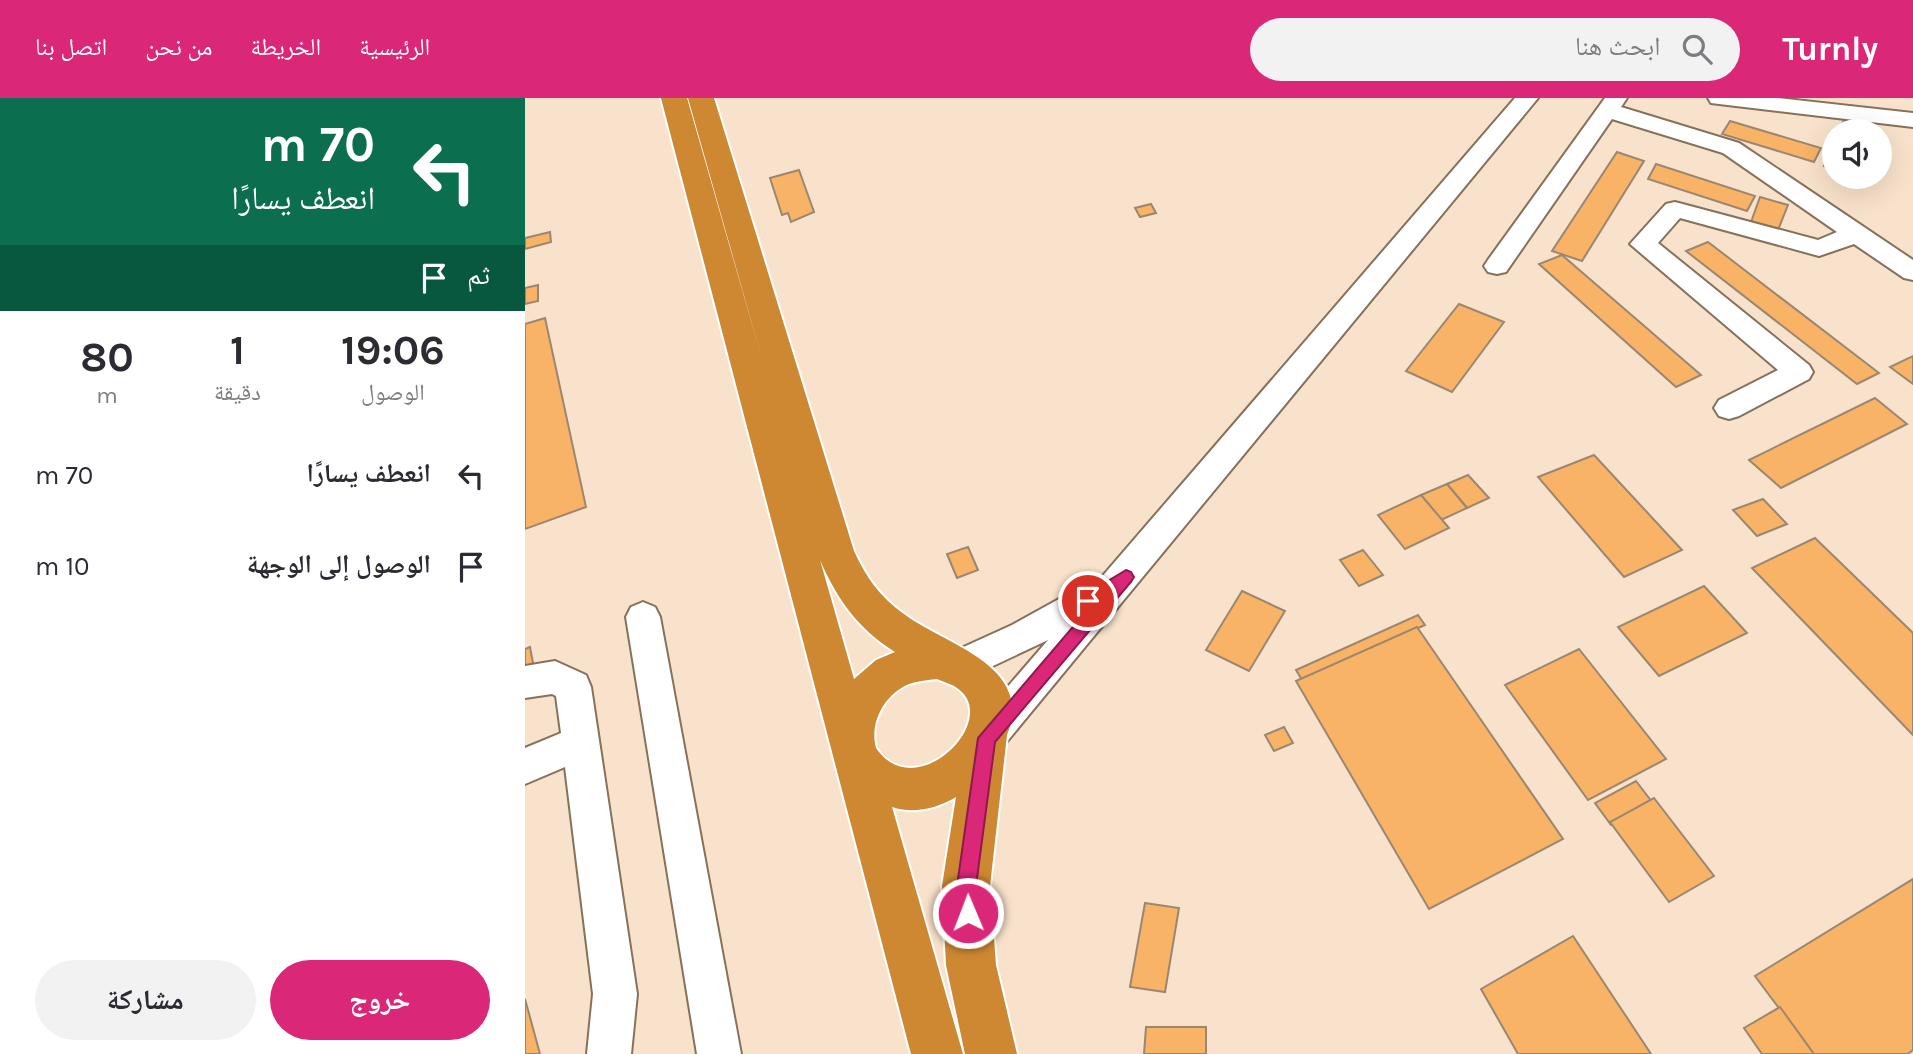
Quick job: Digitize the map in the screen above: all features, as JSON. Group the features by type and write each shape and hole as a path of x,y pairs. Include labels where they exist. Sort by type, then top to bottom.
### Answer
{"highway":[{"path":"674,98 937,1054"},
{"path":"701,98 835,551 854,590 884,624 911,643 977,677 988,694 992,716 966,886 971,965 991,1054"},
{"path":"960,666 938,661 914,664 890,674 871,690 858,710 852,732 854,754 865,772 884,785 907,789 929,787 954,776 974,759 987,738"}],"street":[{"path":"987,738 1126,577 1527,98"},
{"path":"1719,98 1913,120"},
{"path":"1497,267 1611,104 1731,148 1913,272"},
{"path":"1729,408 1799,372 1643,244 1675,209 1819,248 1856,234"},
{"path":"960,666 1070,612 1126,577"},
{"path":"643,617 719,1054"},
{"path":"525,682 555,677 573,687 615,994 608,1054"},
{"path":"525,766 580,742"}],"building":[{"path":"1730,121 1821,148 1814,162 1722,134"},
{"path":"1617,152 1644,161 1582,261 1552,251"},
{"path":"1656,164 1755,196 1747,211 1648,179"},
{"path":"799,170 814,212 791,222 788,213 782,215 770,178"},
{"path":"1760,197 1788,205 1778,230 1751,222"},
{"path":"1151,204 1156,213 1140,217 1135,208"},
{"path":"550,232 551,242 525,249 525,238"},
{"path":"1708,242 1879,373 1857,384 1686,251"},
{"path":"1562,255 1701,375 1676,387 1539,264"},
{"path":"538,285 538,301 525,304 525,288"},
{"path":"1459,304 1504,322 1452,392 1406,371"},
{"path":"545,318 586,507 525,529 525,324"},
{"path":"1913,356 1913,384 1890,367"},
{"path":"1875,398 1907,424 1781,488 1749,460"},
{"path":"1594,455 1682,550 1624,577 1538,477"},
{"path":"1468,475 1489,498 1467,508 1447,484"},
{"path":"1447,484 1467,508 1441,520 1421,495"},
{"path":"1421,495 1449,528 1405,549 1378,515"},
{"path":"1763,499 1787,524 1757,536 1733,510"},
{"path":"1815,538 1913,633 1913,735 1752,568"},
{"path":"968,547 978,570 957,578 947,554"},
{"path":"1363,550 1383,575 1359,586 1340,560"},
{"path":"1704,586 1747,633 1659,676 1618,627"},
{"path":"1242,591 1285,611 1249,671 1206,650"},
{"path":"1418,615 1425,625 1302,680 1296,670"},
{"path":"1417,627 1563,839 1429,909 1296,681"},
{"path":"530,647 535,674 525,678 525,649"},
{"path":"1579,649 1666,759 1588,800 1505,685"},
{"path":"1284,727 1293,743 1274,751 1265,735"},
{"path":"1636,781 1652,802 1611,825 1595,803"},
{"path":"1654,798 1714,876 1669,902 1610,822"},
{"path":"1913,879 1913,1050 1908,1054 1813,1054 1755,976"},
{"path":"1145,903 1179,908 1165,992 1130,987"},
{"path":"1573,936 1651,1054 1518,1054 1481,989"},
{"path":"525,999 540,1054 525,1054"},
{"path":"1780,1007 1814,1054 1762,1054 1744,1028"},
{"path":"1146,1027 1206,1027 1206,1054 1144,1054"}],"route":[{"path":"968,913 966,886 987,738 1126,577 1088,601"}]}
